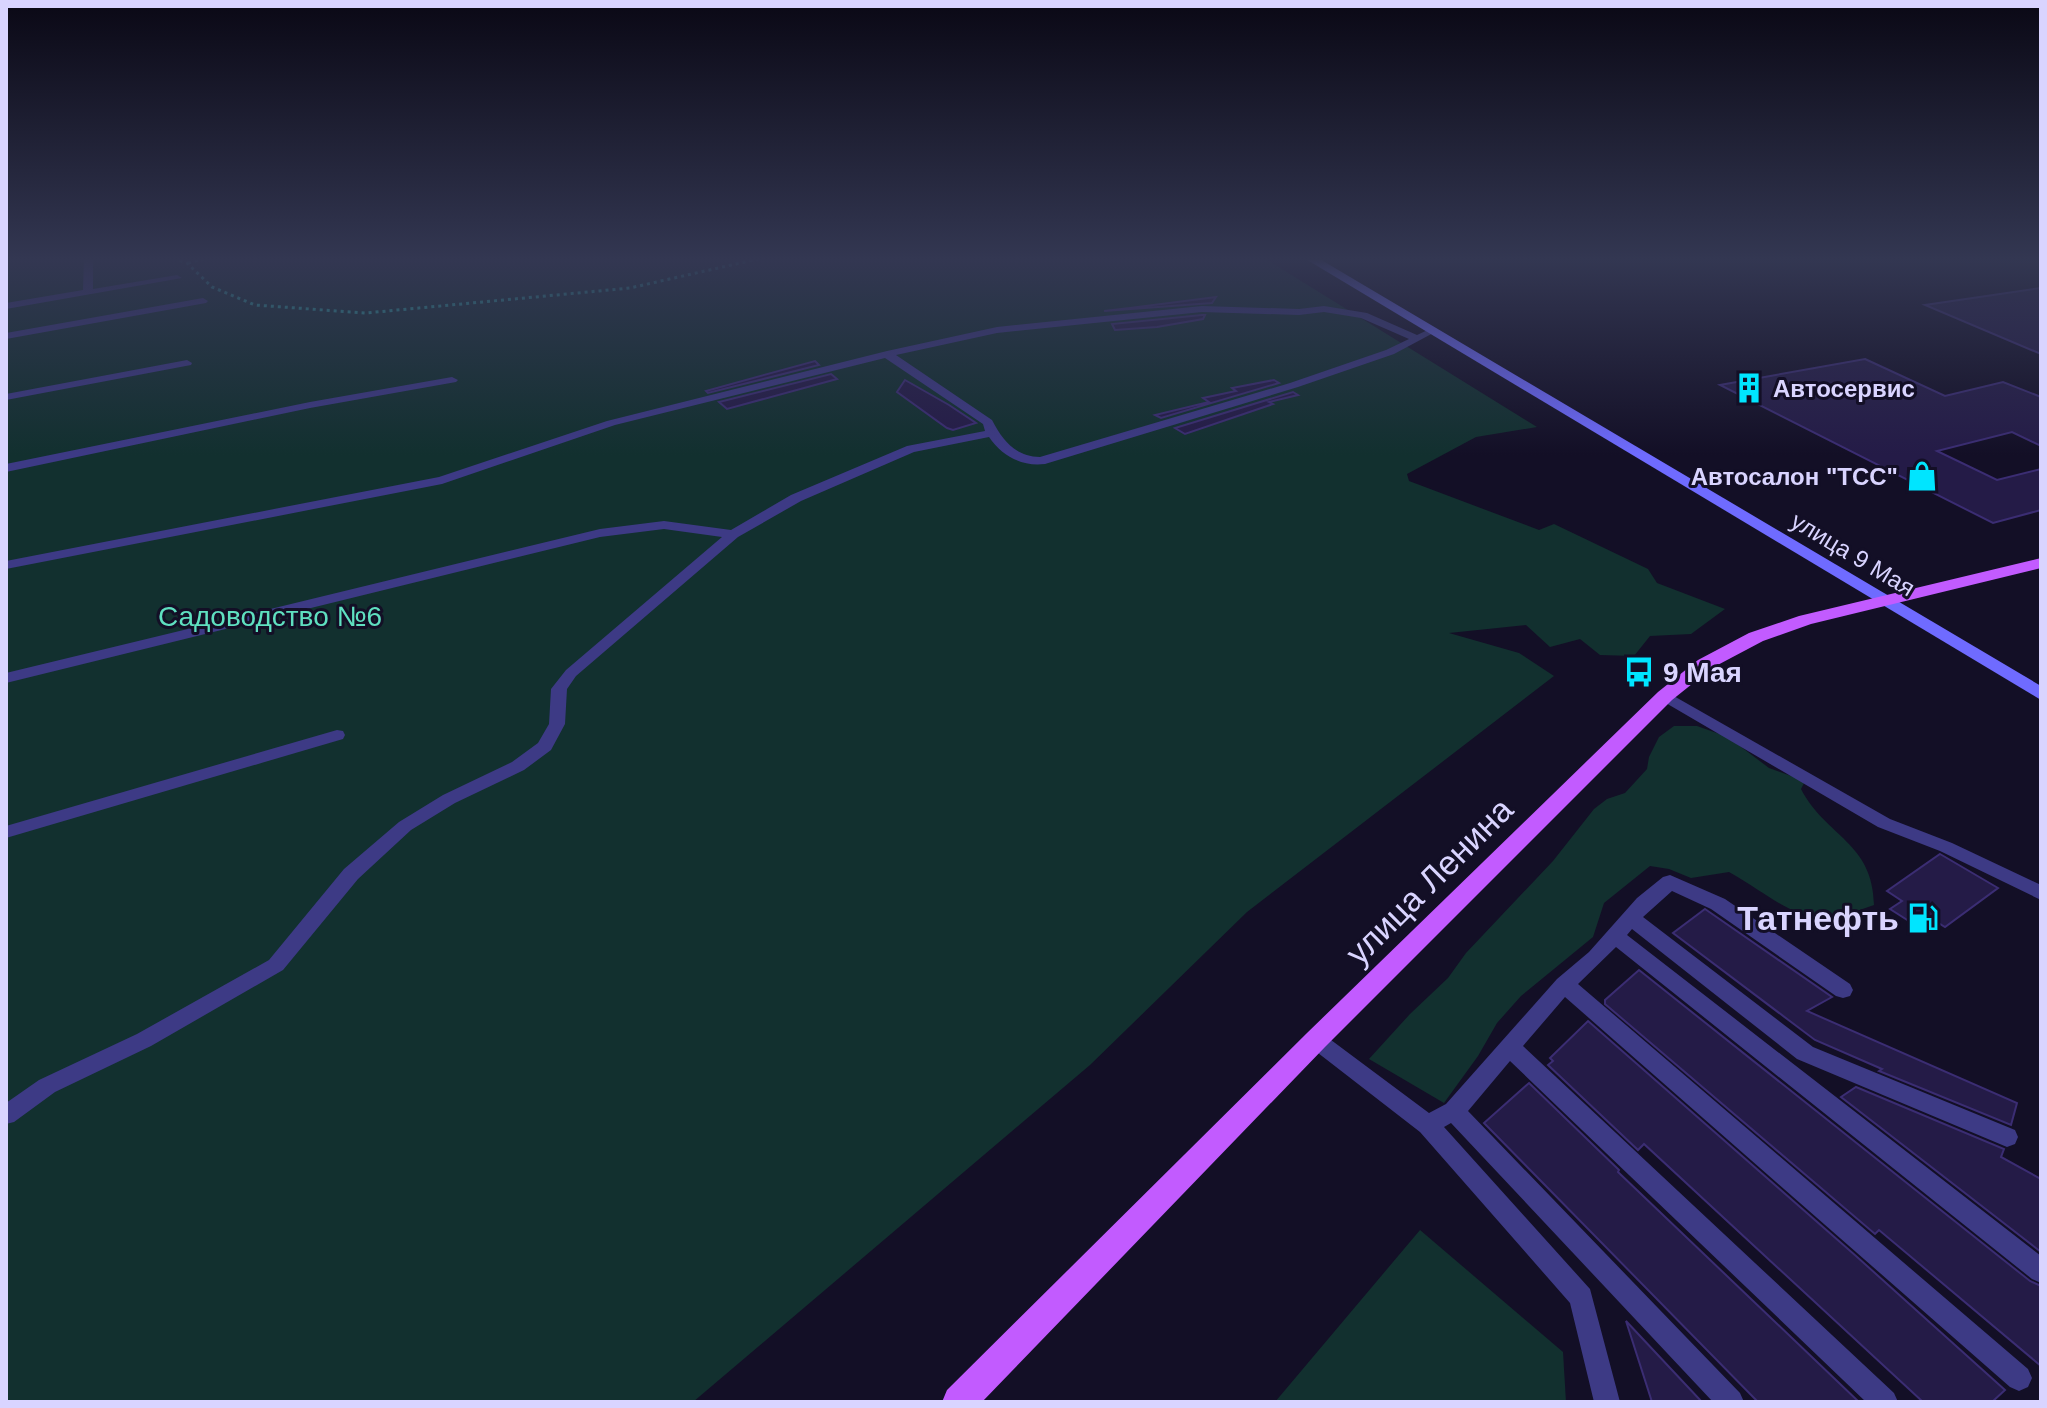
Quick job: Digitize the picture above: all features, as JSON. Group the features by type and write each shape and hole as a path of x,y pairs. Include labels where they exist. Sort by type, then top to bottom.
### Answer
{"main road":[{"name":"улица 9 Мая","path":"1420,324 2041,694"},
{"name":"улица Ленина","path":"959,1402 1316,1040 1665,696 1705,664 1756,637 1805,620 2041,563"}],"lane":[{"path":"6,336 75,324"},
{"path":"6,565 442,480 611,423 887,354 997,330 1058,324"},
{"path":"1383,324 1416,338"},
{"path":"887,354 988,422 993,439 1029,462 1294,385 1390,352 1432,331"},
{"path":"6,397 187,363"},
{"path":"6,468 310,405 452,380"},
{"path":"6,1115 47,1086 144,1040 276,965 351,874 405,826 449,799 518,766 545,746 557,724 559,689 571,673 733,534 796,498 911,449 991,433"},
{"path":"6,678 600,533 664,525 733,534"},
{"path":"1665,696 1884,823 1946,847 2041,893"},
{"path":"6,832 337,735"},
{"path":"1428,1125 1454,1111 1564,984 1596,957 1644,903 1670,882 1718,904 1843,990"},
{"path":"1632,919 1805,1053 2007,1137"},
{"path":"1614,935 2041,1271"},
{"path":"1564,984 2019,1378"},
{"path":"1316,1040 1428,1125 1581,1297 1607,1402"},
{"path":"1510,1047 1885,1402"},
{"path":"1454,1111 1731,1402"}],"green space":[{"name":"Садоводство №6","path":"6,324 1370,324 1537,427 1476,437 1407,474 1409,481 1539,530 1554,524 1648,569 1657,583 1725,609 1691,634 1650,636 1634,656 1600,655 1580,639 1550,647 1526,625 1449,633 1519,653 1554,676 1247,912 1090,1065 693,1402 6,1402"},
{"path":"1674,726 1697,726 1728,737 1769,768 1805,781 1801,789 1811,805 1857,853 1866,867 1874,905 1849,913 1811,916 1782,905 1729,872 1691,878 1669,869 1650,866 1604,903 1593,937 1521,996 1497,1023 1444,1103 1369,1059 1448,978 1466,953 1553,861 1594,809 1607,799 1625,793 1647,769 1659,737"},
{"path":"1420,1230 1563,1352 1566,1402 1275,1402"}],"building":[{"path":"1112,324 1115,324 1176,324 1115,330"},
{"path":"1969,324 2041,324 2041,354"},
{"path":"1865,359 1945,396 2003,382 2041,397 2041,446 2012,432 1937,451 1997,480 2041,469 2041,510 1993,523 1720,385"},
{"path":"815,361 819,365 706,391"},
{"path":"831,374 837,379 727,409 719,402"},
{"path":"905,380 976,423 953,430 947,428 897,392"},
{"path":"1274,380 1279,383 1161,418 1155,415 1209,402 1203,398 1236,391 1232,388"},
{"path":"1293,392 1298,395 1269,402 1273,404 1185,434 1175,428"},
{"path":"1940,854 1998,888 1945,927 1932,919 1920,928 1890,909 1902,901 1887,891"},
{"path":"1705,909 1832,997 1807,1011 2017,1103 2011,1125 1879,1071 1882,1069 1815,1040 1673,933"},
{"path":"1639,970 2030,1281 2041,1286 2041,1366 1879,1230 1875,1234 1605,1004 1605,1000"},
{"path":"1588,1021 2005,1390 1992,1402 1923,1402 1644,1144 1638,1150 1548,1065 1553,1061 1550,1058"},
{"path":"1529,1083 1859,1402 1758,1402 1484,1123"},
{"path":"1856,1087 2004,1149 2001,1157 2041,1179 2041,1252 1841,1097"},
{"path":"1626,1321 1702,1402 1652,1402"}],"place":[{"name":"Автосервис","path":"1749,388"},
{"name":"Автосалон \"ТСС\"","path":"1922,476"},
{"name":"9 Мая","path":"1639,672"},
{"name":"Татнефть","path":"1923,918"}]}
